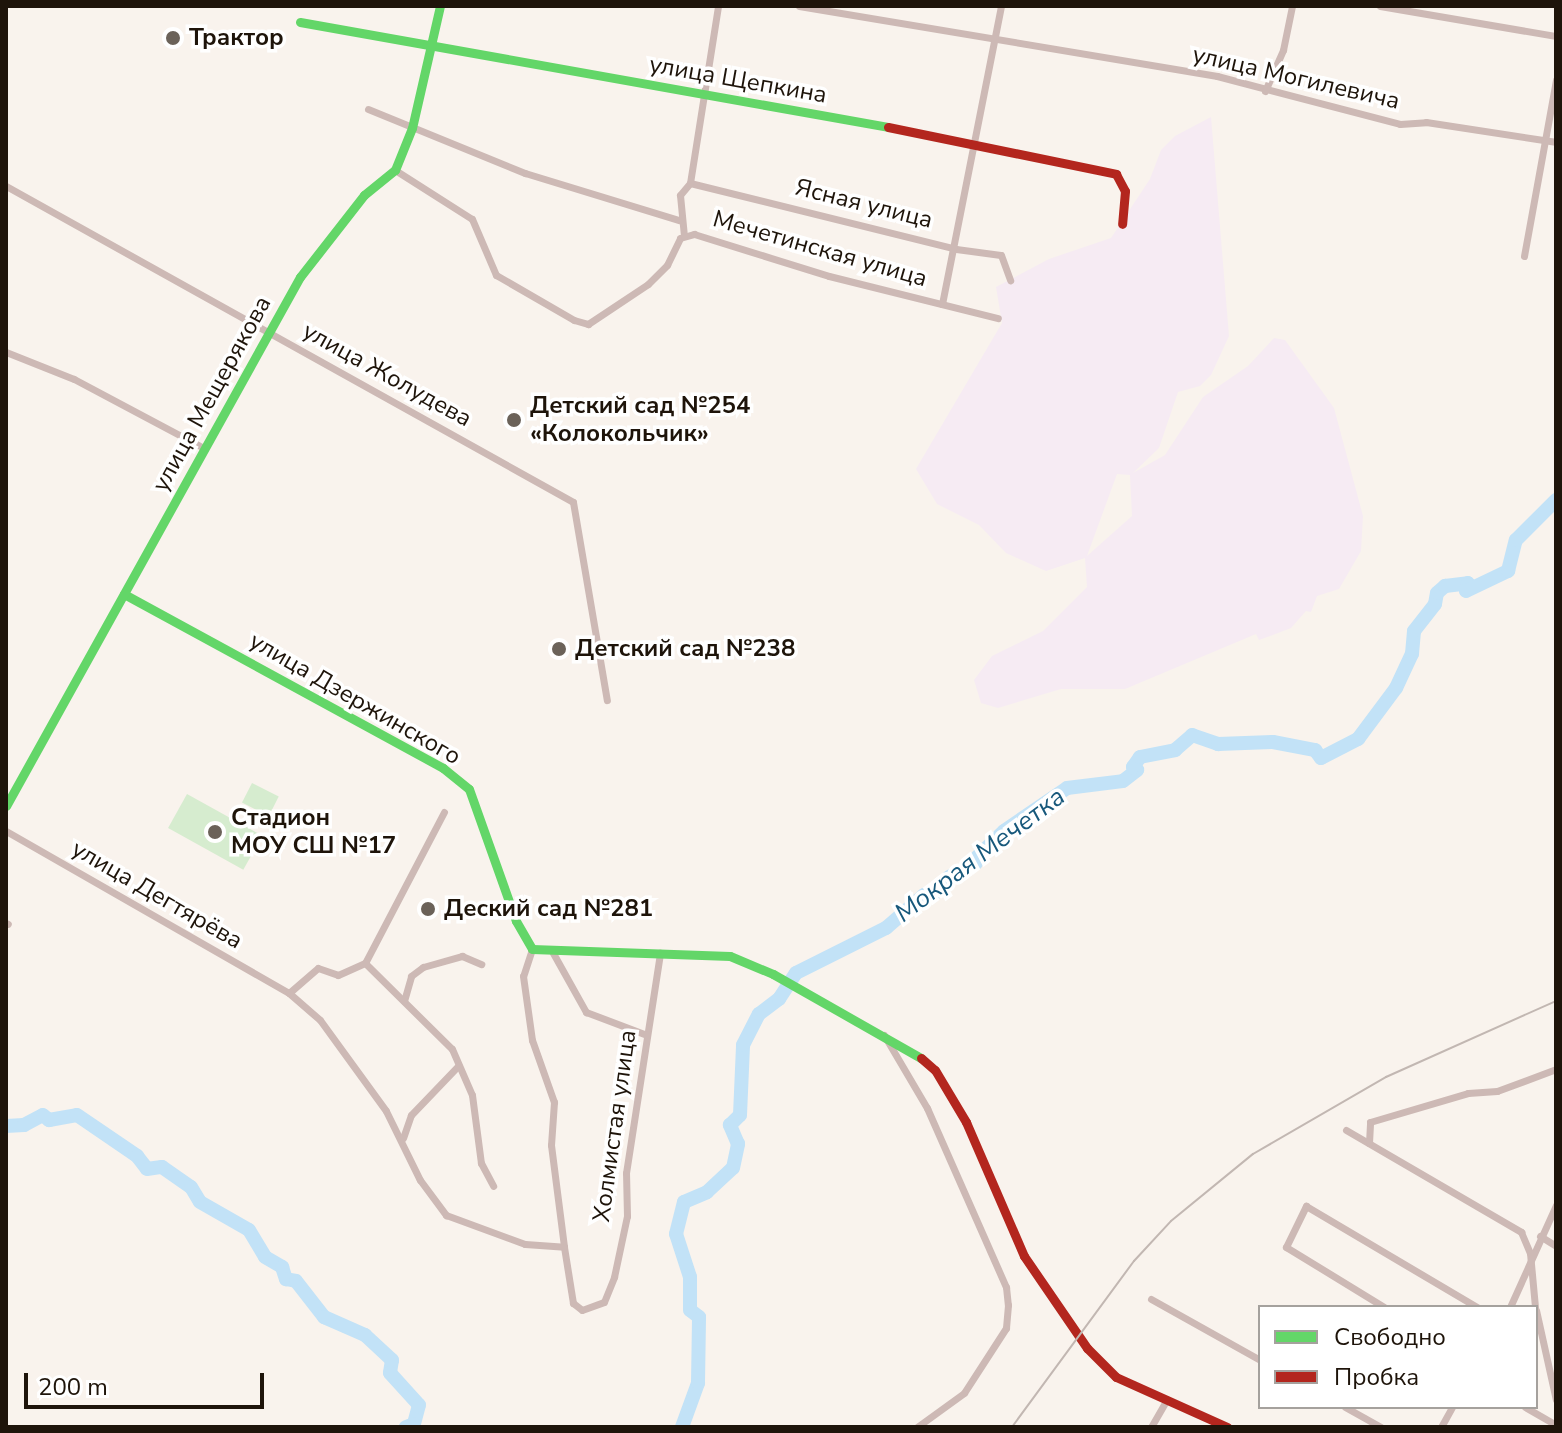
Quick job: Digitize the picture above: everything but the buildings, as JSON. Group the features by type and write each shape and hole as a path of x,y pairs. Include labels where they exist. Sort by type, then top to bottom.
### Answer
{"street":[{"name":"улица Мещерякова","path":"6,806 269,331 337,226 395,170 412,128 440,6"},
{"path":"684,236 679,220 680,195 690,183 718,6"},
{"name":"улица Могилевича","path":"799,6 1217,76 1400,124 1426,122 1552,141"},
{"path":"942,304 956,249 1001,6"},
{"path":"1265,91 1283,50 1292,6"},
{"path":"1380,6 1556,36"},
{"name":"улица Щепкина","path":"300,22 432,43 975,143 1116,174 1125,191 1122,224"},
{"path":"1524,256 1552,141 1556,80"},
{"path":"368,109 525,173 679,220"},
{"name":"Мечетинская улица","path":"395,170 472,219 496,275 574,320 588,324 648,284 684,236 703,234 829,276 998,318"},
{"name":"Ясная улица","path":"690,183 956,249 1001,255 1010,280"},
{"name":"улица Жолудева","path":"6,186 575,505 607,700"},
{"path":"6,352 74,379 204,448"},
{"name":"улица Дзержинского","path":"124,594 443,768 469,789 516,921 532,949"},
{"path":"289,993 318,968 338,975 365,963 444,812"},
{"name":"улица Дегтярёва","path":"6,831 289,993 345,1050 403,1138 420,1180 446,1215 525,1244 564,1247"},
{"path":"564,1247 551,1145 554,1102 532,1040 523,976 532,949 553,953 730,956 773,974 884,1034 935,1070 966,1122 1024,1256 1087,1348 1116,1377 1227,1427"},
{"path":"553,953 586,1012 647,1035"},
{"name":"Холмистая улица","path":"564,1247 573,1303 582,1310 604,1302 627,1216 626,1173 660,953"},
{"path":"404,1001 411,976 423,967 462,956 481,964"},
{"path":"365,963 452,1049 472,1095 481,1163 493,1186"},
{"path":"884,1034 927,1108 1006,1287 1008,1305 1006,1328 964,1393 917,1427"},
{"path":"403,1138 411,1115 458,1066"},
{"path":"1369,1143 1370,1122 1468,1093 1497,1091 1556,1069"},
{"path":"1346,1130 1513,1225 1527,1239 1536,1305"},
{"path":"1511,1305 1530,1253 1556,1205"},
{"path":"1381,1305 1286,1247 1306,1206 1474,1305"},
{"path":"1540,1236 1556,1246"},
{"path":"1151,1299 1258,1359"},
{"path":"1538,1318 1556,1400"},
{"path":"1151,1427 1167,1399"},
{"path":"1349,1409 1381,1427"},
{"path":"1441,1427 1451,1409"},
{"path":"1528,1409 1556,1425"}],"shaded area":[{"path":"1211,117 1229,336 1211,375 1200,386 1178,392 1159,448 1133,473 1165,455 1203,397 1248,366 1274,338 1285,340 1334,408 1363,516 1361,551 1339,589 1317,596 1311,612 1306,611 1291,628 1259,640 1256,634 1125,689 1061,689 998,708 981,703 974,680 992,656 1043,631 1087,587 1085,558 1046,571 1006,553 979,525 937,504 916,469 1002,323 996,287 1049,259 1111,238 1150,179 1161,150 1175,136","holes":["1117,474 1130,475 1132,516 1087,556"]}],"green space":[{"path":"252,783 279,797 269,816 242,803"},
{"name":"Стадион МОУ СШ №17","path":"187,794 262,836 243,870 168,828"}],"waterway":[{"name":"Мокрая Мечетка","path":"682,1427 698,1383 699,1317 690,1310 690,1277 676,1234 684,1202 707,1192 733,1168 738,1144 730,1125 740,1115 743,1045 759,1014 779,999 796,973 886,928 924,895 932,896 949,877 976,863 975,859 1004,831 1067,788 1123,781 1137,770 1133,767 1140,757 1175,750 1192,735 1218,744 1273,742 1315,750 1321,758 1358,739 1396,688 1412,654 1414,631 1435,604 1437,593 1445,586 1468,583 1466,591 1508,571 1516,540 1556,500"},
{"name":"Мокрая Мечетка","path":"6,1126 24,1125 43,1115 49,1120 77,1115 137,1156 147,1169 162,1167 191,1187 200,1202 249,1230 265,1257 282,1267 286,1279 296,1281 324,1317 365,1335 392,1360 390,1373 419,1405 414,1424 406,1427"}],"railway":[{"path":"1012,1427 1134,1261 1171,1221 1253,1154 1386,1077 1556,1001"}],"traffic: fast":[{"path":"6,806 300,277 364,195 395,170 412,128 440,6"},
{"path":"300,22 888,127"},
{"path":"124,594 443,768 469,789 516,921 532,949 730,956 773,974 921,1058"}],"traffic: jam":[{"path":"888,127 1116,174 1125,191 1122,224"},
{"path":"921,1058 935,1070 966,1122 1024,1256 1087,1348 1116,1377 1227,1427"}],"place":[{"name":"Трактор","path":"173,38"},
{"name":"Детский сад №254 «Колокольчик»","path":"514,420"},
{"name":"Детский сад №238","path":"559,649"},
{"name":"Стадион МОУ СШ №17","path":"215,832"},
{"name":"Деский сад №281","path":"428,909"}]}
